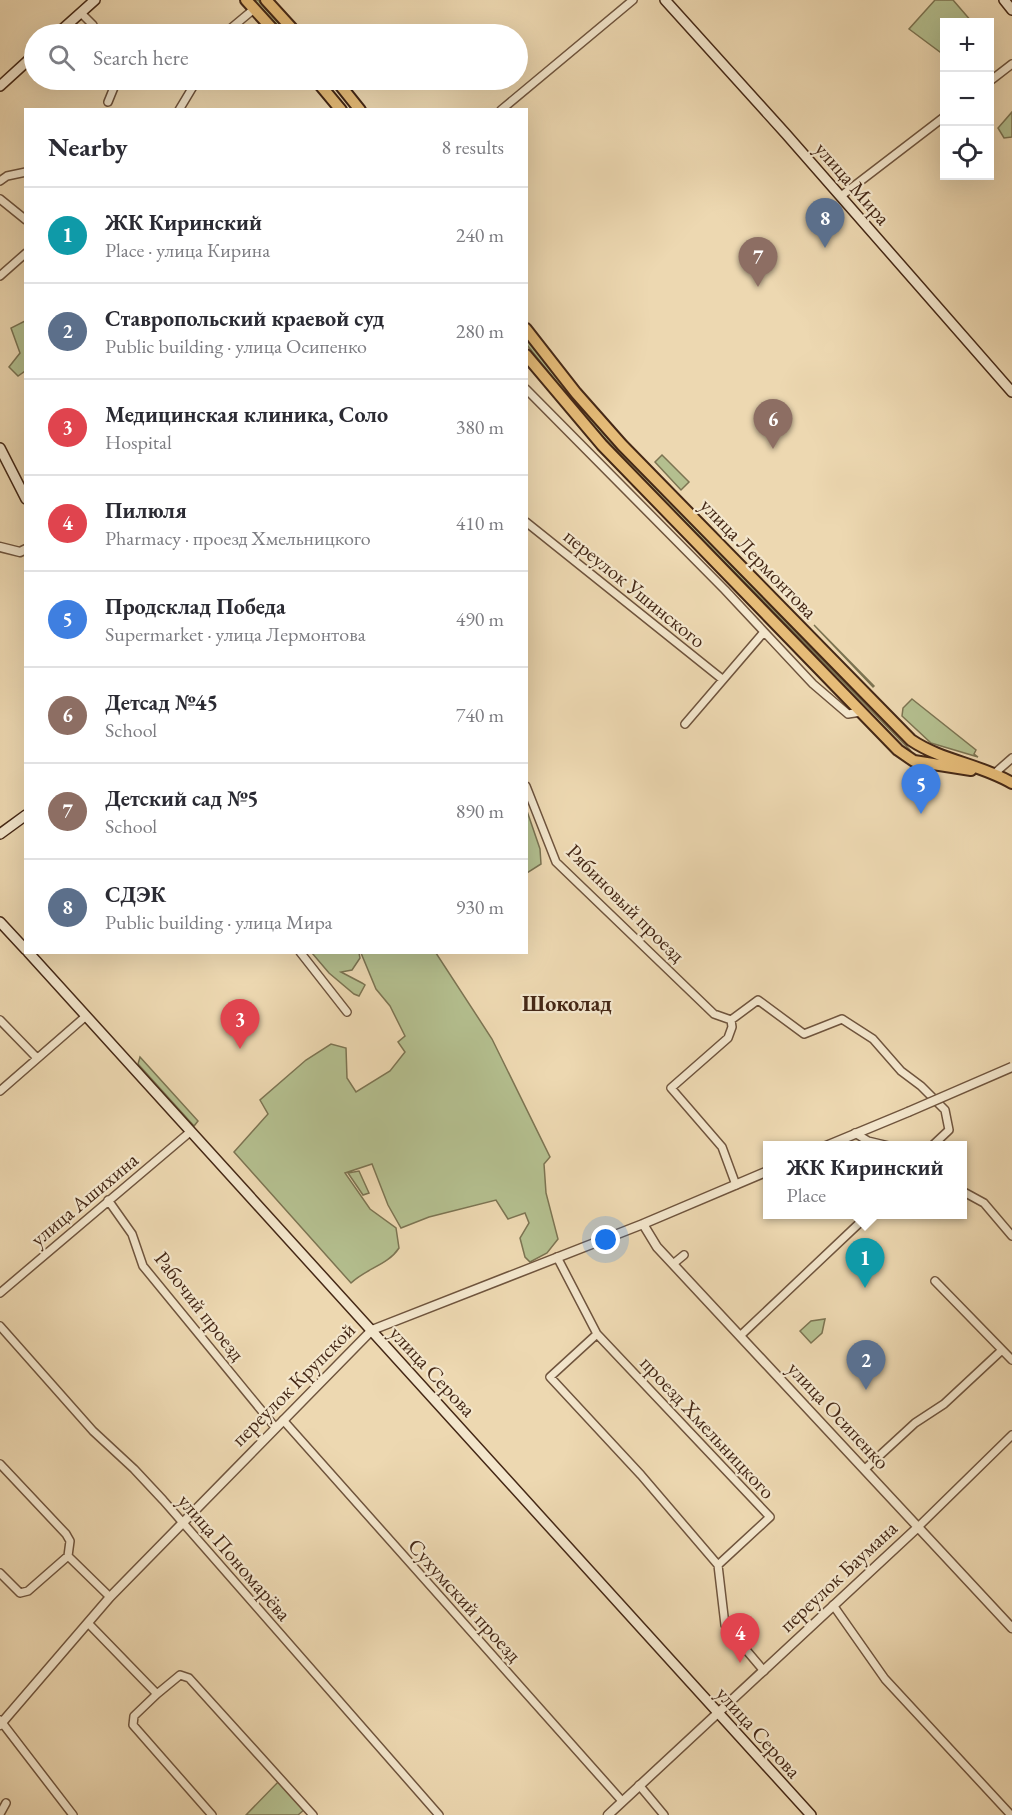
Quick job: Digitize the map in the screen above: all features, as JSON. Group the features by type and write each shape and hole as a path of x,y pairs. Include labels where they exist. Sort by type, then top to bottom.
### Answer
{"main road":[{"path":"68,24 95,0"},
{"path":"246,0 268,24"},
{"path":"266,0 288,24"},
{"name":"улица Мира","path":"665,0 841,196 1012,392"},
{"path":"1004,0 1012,10"},
{"path":"0,86 24,64"},
{"path":"324,90 338,108"},
{"path":"344,90 358,108"},
{"name":"улица Лермонтова","path":"528,332 617,440 911,740 940,756 995,773 1012,783"},
{"name":"улица Лермонтова","path":"528,357 602,445 898,750 914,761 995,773"},
{"path":"0,448 24,495"},
{"path":"898,750 913,755 915,749 911,740"},
{"path":"0,834 24,816"},
{"name":"улица Серова","path":"1,925 24,948"},
{"name":"улица Серова","path":"30,954 811,1815"}],"street":[{"path":"528,88 633,0"},
{"path":"236,24 254,9"},
{"path":"81,13 92,24"},
{"path":"994,78 1012,64"},
{"path":"108,102 113,90"},
{"path":"180,108 191,90"},
{"path":"503,108 525,90"},
{"path":"841,196 940,121"},
{"path":"0,182 7,176 24,172"},
{"path":"0,199 24,218"},
{"path":"0,276 24,255"},
{"path":"528,391 840,709 848,714 861,712"},
{"name":"переулок Ушинского","path":"528,524 722,679"},
{"path":"0,548 20,552 24,550"},
{"path":"685,724 764,632"},
{"path":"995,773 1012,758"},
{"name":"Рябиновый проезд","path":"528,791 556,862 714,1014 731,1020"},
{"path":"302,954 347,1012"},
{"path":"735,1185 722,1147 671,1088 728,1038 732,1027 731,1020 758,1000 804,1034 842,1019 873,1039 901,1071 921,1086 945,1110 949,1120 949,1130 937,1141"},
{"path":"0,1091 36,1057 86,1016"},
{"path":"0,1020 36,1057"},
{"path":"837,1141 1012,1067"},
{"name":"улица Ашихина","path":"0,1293 190,1132"},
{"path":"855,1133 868,1141"},
{"name":"переулок Крупской","path":"1,1723 110,1597 372,1330 643,1224 763,1173"},
{"path":"967,1193 984,1203 1012,1236"},
{"name":"Рабочий проезд","path":"108,1200 132,1234 143,1266 276,1427"},
{"path":"740,1336 865,1219"},
{"name":"улица Осипенко","path":"643,1224 657,1247 1012,1628"},
{"path":"673,1264 684,1255"},
{"name":"проезд Хмельницкого","path":"557,1257 597,1334 770,1517 718,1565"},
{"path":"935,1281 1012,1360"},
{"name":"улица Пономарёва","path":"0,1326 93,1431 134,1469 182,1522 439,1815"},
{"path":"597,1334 550,1377 642,1475 718,1565 725,1625 764,1671"},
{"path":"865,1469 915,1423 944,1404 1002,1350"},
{"name":"Сухумский проезд","path":"283,1420 622,1801"},
{"name":"переулок Баумана","path":"608,1815 917,1528 1012,1436"},
{"path":"0,1464 70,1541 68,1556 28,1591 21,1593 0,1573"},
{"path":"68,1556 110,1597"},
{"path":"833,1605 885,1679 1011,1815"},
{"path":"88,1624 158,1694"},
{"path":"212,1815 133,1725 134,1716 180,1675 189,1678 313,1815"},
{"path":"1,1723 73,1815"},
{"path":"639,1785 664,1815"},
{"path":"0,1814 6,1803"}],"green space":[{"path":"254,0 258,0 280,24 276,24"},
{"path":"935,0 953,0 969,18 940,18 940,52 909,29"},
{"path":"1012,112 1012,137 1004,138 998,128"},
{"path":"24,322 24,372 18,376 9,367 20,353 11,328"},
{"path":"528,340 609,438 911,751 635,471 585,417 528,346"},
{"path":"662,455 689,482 681,490 655,462"},
{"path":"814,625 874,686 873,687"},
{"path":"912,699 976,750 974,754 978,757 931,743 902,716 903,708"},
{"path":"528,814 540,849 541,864 528,872"},
{"path":"313,954 359,954 360,958 352,970 341,972 365,985 359,996 329,973"},
{"path":"361,954 437,954 492,1039 550,1157 544,1164 546,1193 558,1239 547,1253 530,1262 525,1257 520,1238 529,1223 525,1213 508,1219 496,1200 429,1217 401,1228 388,1205 372,1164 345,1173 370,1209 396,1228 399,1248 389,1259 351,1283 234,1152 268,1114 260,1100 306,1060 331,1044 346,1048 347,1078 356,1092 390,1071 405,1052 398,1042 405,1036 390,1006 376,989"},
{"path":"140,1057 198,1121 194,1126 138,1064"},
{"path":"359,1171 369,1193 363,1195 348,1173"},
{"path":"825,1319 822,1333 811,1343 800,1331 811,1321"},
{"path":"279,1781 305,1809 298,1815 246,1815"}],"place":[{"name":"СДЭК","path":"825,248"},
{"name":"Детский сад №5","path":"758,287"},
{"name":"Детсад №45","path":"773,449"},
{"name":"Продсклад Победа","path":"921,814"},
{"name":"Медицинская клиника, Соло","path":"240,1049"},
{"name":"ЖК Киринский","path":"865,1288"},
{"name":"Ставропольский краевой суд","path":"866,1390"},
{"name":"Пилюля","path":"740,1663"}],"district":[{"name":"Шоколад","path":"567,1003"}]}
